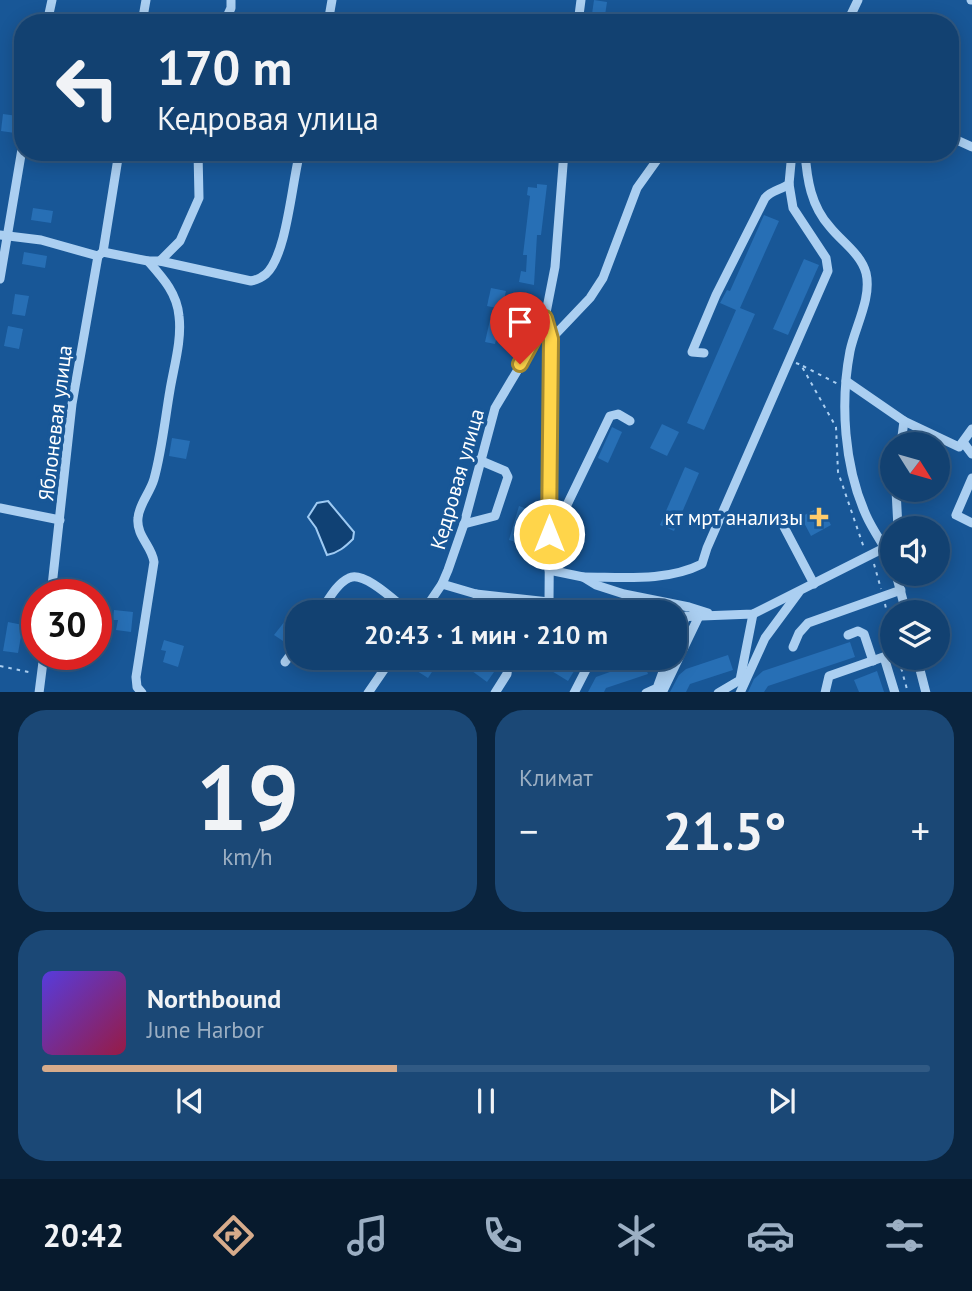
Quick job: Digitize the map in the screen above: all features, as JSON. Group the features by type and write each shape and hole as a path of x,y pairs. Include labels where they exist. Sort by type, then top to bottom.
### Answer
{"street":[{"path":"0,279 3,235 19,161"},
{"name":"Яблоневая улица","path":"53,579 72,404 117,161"},
{"path":"160,261 180,241 199,198 198,161"},
{"path":"3,235 41,240 100,254 160,261 251,281 269,272 282,239 298,161"},
{"name":"Кедровая улица","path":"431,600 442,584 464,524 495,408 535,341 545,318 555,267 563,161"},
{"path":"551,339 590,298 603,278 637,188 656,161"},
{"path":"549,570 583,577 639,578 686,573 702,564 828,271 826,258 793,208 789,184 791,161"},
{"path":"806,161 809,184 817,209 859,258 867,278 867,291 843,383 848,445 854,478 866,516 880,534"},
{"path":"704,353 692,352 716,295 765,198 789,184"},
{"path":"142,692 137,687 136,677 154,562 153,553 140,535 138,520 141,504 153,482 159,456 179,340 179,314 170,286 148,261"},
{"path":"545,318 551,339 549,600"},
{"path":"843,383 904,421 960,447 972,429"},
{"path":"549,534 565,509 610,416 618,414 630,421"},
{"path":"903,432 904,421"},
{"path":"963,442 972,454"},
{"path":"464,524 495,516 508,478 505,471 479,460"},
{"path":"972,478 956,515 972,523"},
{"path":"0,508 60,520"},
{"path":"784,527 814,584"},
{"path":"687,616 753,614 880,551"},
{"path":"329,600 341,583 357,576 370,581 394,600"},
{"path":"583,577 596,585 624,594 689,607 713,615"},
{"path":"442,584 476,594 531,600"},
{"path":"900,586 903,600"},
{"path":"740,692 765,638 800,590"},
{"path":"793,648 799,633 808,624 901,590"},
{"path":"476,594 479,600"},
{"path":"718,692 740,681 753,614"},
{"path":"662,692 699,616"},
{"path":"848,635 858,631 864,634 873,661"},
{"path":"825,692 830,676 880,659"},
{"path":"39,692 42,670"},
{"path":"368,692 384,670"},
{"path":"495,692 508,670"},
{"path":"574,692 586,670"},
{"path":"646,692 657,688 664,670"},
{"path":"891,670 895,692"},
{"path":"919,670 923,691"}],"path":[{"path":"801,365 843,383"},
{"path":"634,592 634,600"},
{"path":"0,666 41,675"},
{"path":"902,670 908,692"}],"water":[{"path":"328,501 354,532 353,539 347,545 327,555 316,528 308,517 317,503"}],"building":[{"path":"594,0 607,2 605,14 592,14"},
{"path":"3,114 14,115 14,133 1,131"},
{"path":"537,184 547,185 541,235 537,235 534,285 519,282 521,271 526,272 527,255 523,255 530,196 527,195 528,187 537,188"},
{"path":"33,208 53,211 51,223 31,220"},
{"path":"764,215 779,221 740,308 755,314 704,430 687,423 736,310 720,303 727,290 730,291"},
{"path":"24,252 47,256 45,268 22,264"},
{"path":"804,259 819,265 788,335 773,329"},
{"path":"491,288 506,291 502,309 487,306"},
{"path":"15,294 29,296 25,316 12,314"},
{"path":"490,320 500,322 495,344 485,342"},
{"path":"8,326 23,329 19,349 4,346"},
{"path":"662,424 679,432 667,456 650,448"},
{"path":"612,427 622,432 608,463 598,458"},
{"path":"172,438 190,441 186,459 169,456"},
{"path":"685,467 699,473 674,531 660,525"},
{"path":"519,506 530,510 520,543 509,540"},
{"path":"821,506 831,525 811,536 801,517"},
{"path":"114,610 133,612 131,632 116,630 118,620 113,620"},
{"path":"285,621 285,642 274,635"},
{"path":"8,622 21,625 18,653 3,651"},
{"path":"164,640 184,646 178,667 163,662 166,651 161,650"},
{"path":"850,642 855,657 768,686 764,692 748,692 754,679 763,671"},
{"path":"728,655 733,670 690,684 686,692 670,692 679,675 687,669"},
{"path":"418,670 433,670 428,678"},
{"path":"473,670 495,670 487,682"},
{"path":"550,670 575,670 568,681"},
{"path":"615,670 647,670 648,674 606,688 604,692 588,692 596,677"},
{"path":"877,671 884,692 859,692 854,680"}],"place":[{"name":"кт мрт анализы","path":"819,517"}],"route":[{"path":"520,364 535,341 545,318 551,339 549,534"}]}
